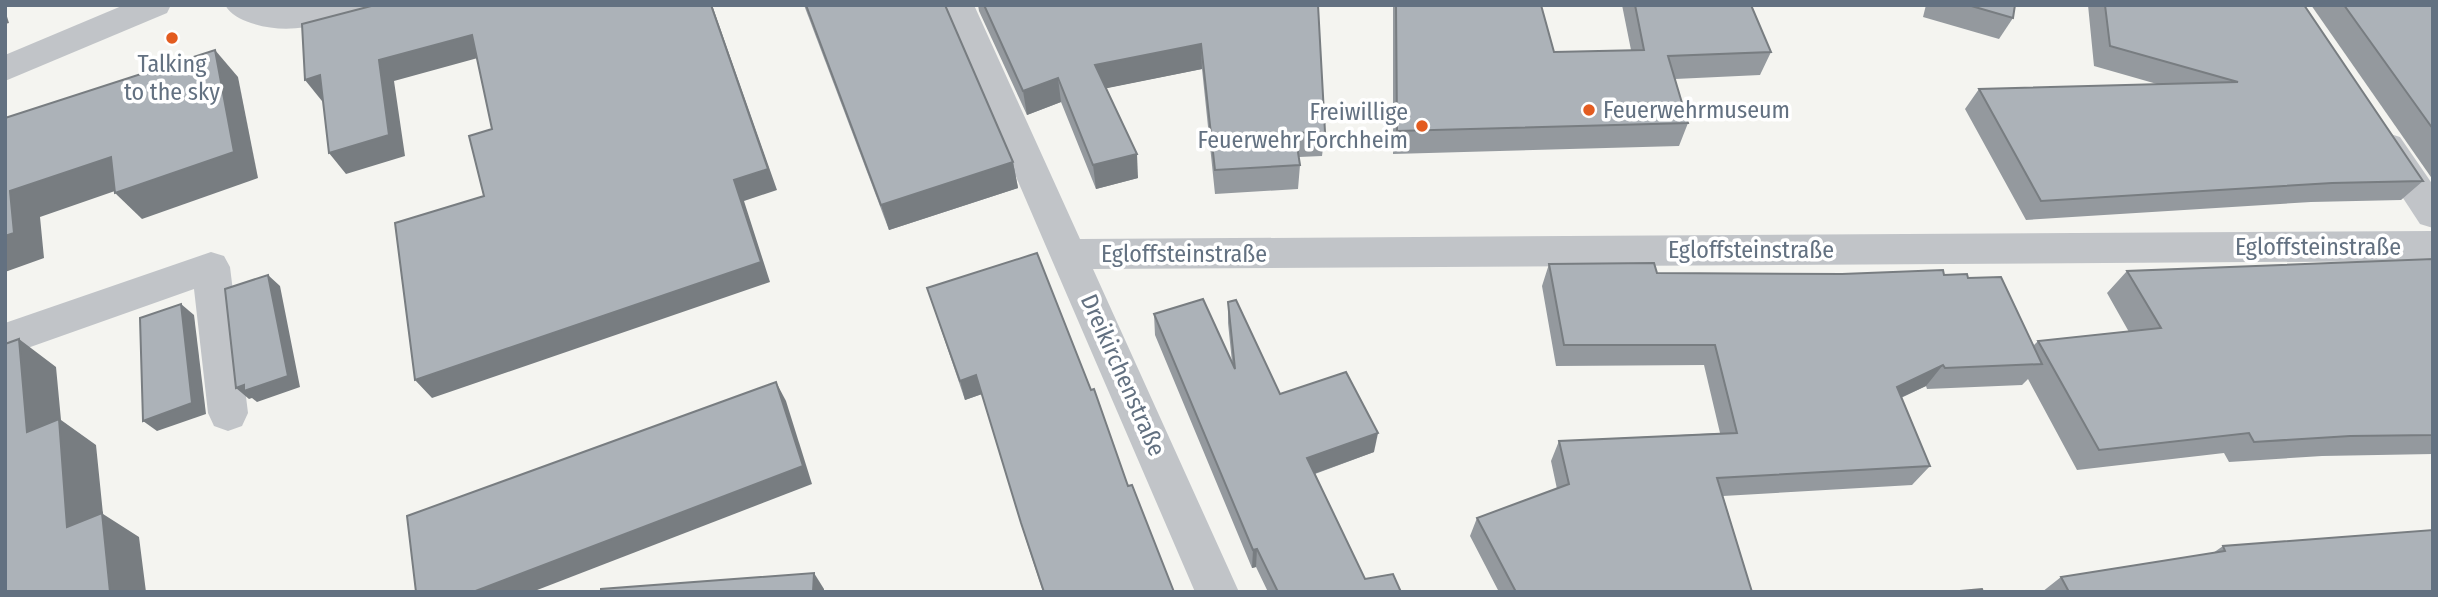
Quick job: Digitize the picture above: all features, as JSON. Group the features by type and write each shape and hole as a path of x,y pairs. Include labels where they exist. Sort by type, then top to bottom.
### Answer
{"street":[{"path":"5,69 155,5"},
{"path":"241,5 263,16 293,21 351,5"},
{"name":"Dreikirchenstraße","path":"958,5 1217,592"},
{"path":"2366,115 2433,214"},
{"name":"Egloffsteinstraße","path":"1070,254 2433,246"},
{"path":"5,340 211,267 228,413"}],"building":[{"path":"375,5 711,5 768,169 734,180 761,262 415,380 395,223 484,196 469,136 492,129 472,35 379,60 389,135 329,153 320,75 305,80 302,24"},
{"path":"806,5 945,5 1013,162 881,205"},
{"path":"984,5 1318,5 1325,132 1295,133 1300,165 1215,170 1201,44 1095,65 1137,154 1093,165 1058,78 1023,91"},
{"path":"1396,5 1541,5 1554,52 1644,50 1635,5 1751,5 1771,52 1668,56 1688,123 1397,131"},
{"path":"1968,5 2015,5 2013,18"},
{"path":"2105,5 2304,5 2423,181 2332,183 2041,201 1979,89 2238,82 2110,46"},
{"path":"2344,5 2433,5 2433,129"},
{"path":"215,50 234,152 115,193 111,157 10,191 14,233 5,236 5,118"},
{"path":"1037,253 1091,390 1094,389 1128,486 1132,485 1174,592 1044,592 976,375 960,381 927,288"},
{"path":"2433,259 2433,435 2350,436 2254,442 2249,433 2099,450 2038,341 2161,328 2127,271"},
{"path":"1654,263 1657,273 1842,274 1943,270 1944,275 1967,274 1968,278 2001,277 2042,364 1945,368 1943,365 1897,387 1930,466 1717,478 1752,592 1516,592 1477,518 1569,484 1559,441 1737,433 1715,345 1564,345 1549,264"},
{"path":"268,275 288,376 244,391 244,385 236,388 225,289"},
{"path":"1203,299 1235,369 1228,302 1236,300 1280,394 1346,372 1378,433 1307,458 1365,579 1393,574 1401,592 1278,592 1257,549 1253,550 1154,314"},
{"path":"181,304 192,403 143,421 140,318"},
{"path":"19,339 27,432 59,419 67,527 102,513 110,592 5,592 5,344"},
{"path":"776,382 803,466 473,592 416,592 407,516"},
{"path":"2433,530 2433,592 2069,592 2061,577 2225,551 2223,546"},
{"path":"814,573 813,592 601,592 601,589"},
{"path":"1982,589 1983,592 1948,592"}],"place":[{"name":"Talking to the sky","path":"172,38"},
{"name":"Feuerwehrmuseum","path":"1589,110"},
{"name":"Freiwillige Feuerwehr Forchheim","path":"1422,126"}]}
